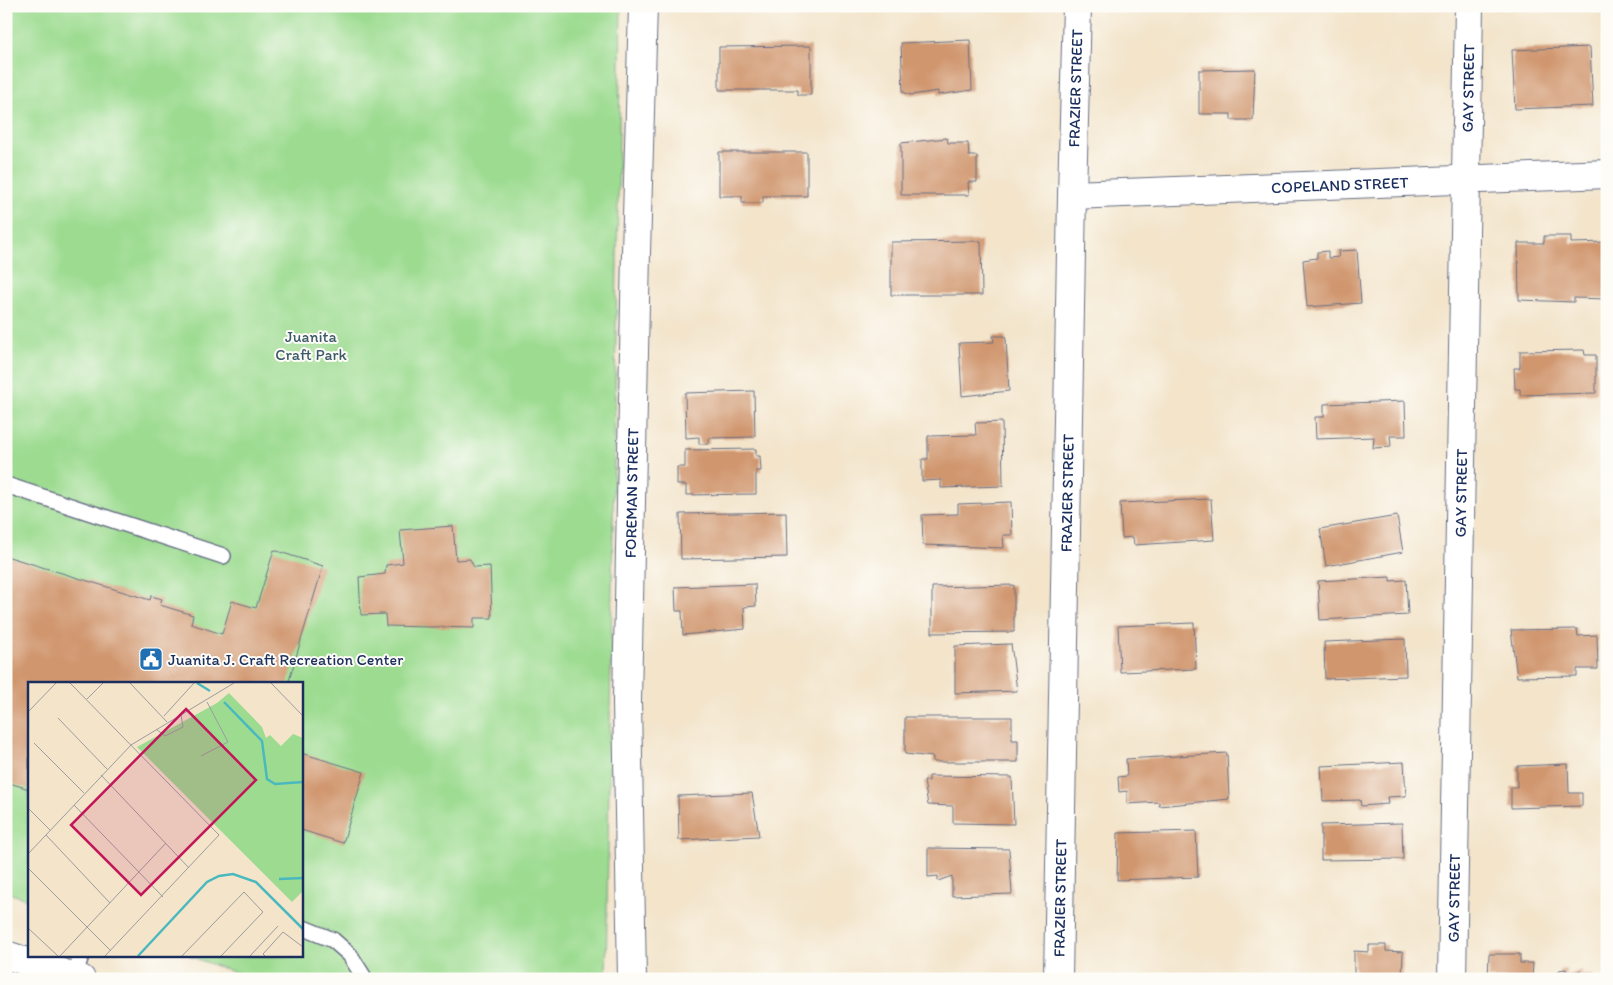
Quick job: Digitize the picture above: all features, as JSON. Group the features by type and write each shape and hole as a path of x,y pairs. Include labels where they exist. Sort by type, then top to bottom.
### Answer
{"street":[{"name":"FOREMAN STREET","path":"632,979 627,701 643,6"},
{"name":"FRAZIER STREET","path":"1058,979 1072,195 1078,6"},
{"name":"GAY STREET","path":"1452,979 1469,6"},
{"name":"COPELAND STREET","path":"1072,195 1607,174"},
{"path":"6,955 79,970"}],"lane":[{"path":"6,485 223,556"},
{"path":"302,927 333,940 350,955 363,976 362,979"}],"green space":[{"name":"Juanita Craft Park","path":"6,6 621,6 606,979 253,979 195,958 302,958 302,682 28,682 28,900 6,892"}],"building":[{"path":"970,40 972,90 938,95 938,91 911,95 903,92 901,43"},
{"path":"811,46 811,95 798,95 798,90 719,90 719,47"},
{"path":"1590,47 1593,106 1515,109 1512,50"},
{"path":"1255,69 1253,120 1231,120 1231,114 1199,114 1199,70"},
{"path":"947,138 948,143 968,143 969,156 977,156 977,182 968,182 969,195 901,195 901,143"},
{"path":"719,152 807,152 807,196 763,196 763,203 742,203 742,196 719,196"},
{"path":"1544,236 1571,236 1571,243 1607,242 1607,299 1574,298 1574,302 1519,300 1518,243 1544,243"},
{"path":"981,241 982,295 891,295 891,242"},
{"path":"1357,250 1361,303 1307,307 1303,260 1317,258 1317,252 1328,251 1328,258 1339,257 1338,251"},
{"path":"993,336 1005,336 1009,391 962,396 959,343 994,342"},
{"path":"1584,350 1585,355 1596,355 1596,393 1520,395 1520,389 1515,389 1514,368 1520,368 1520,351"},
{"path":"754,391 755,437 709,438 709,444 699,444 699,437 686,438 685,393"},
{"path":"1405,401 1406,436 1390,436 1391,447 1373,448 1374,437 1316,439 1315,417 1324,417 1324,404"},
{"path":"1002,422 1003,486 941,488 941,480 922,481 922,459 928,459 928,436 976,435 975,423"},
{"path":"756,449 756,456 760,456 761,471 756,471 756,494 686,495 686,485 677,485 677,467 685,467 685,450"},
{"path":"1211,499 1214,540 1134,545 1133,537 1122,538 1120,503"},
{"path":"1011,502 1012,535 1003,535 1004,548 923,545 922,515 958,514 958,504"},
{"path":"786,512 787,557 681,559 680,514"},
{"path":"1397,516 1403,552 1326,566 1320,529"},
{"path":"453,526 456,560 470,559 474,567 490,566 492,618 474,618 474,628 386,626 385,614 361,615 359,577 385,574 386,565 403,563 400,530"},
{"name":"Juanita J. Craft Recreation Center","path":"274,550 323,566 289,682 28,682 28,789 6,782 6,556 150,600 151,596 162,599 160,605 193,615 191,624 222,634 232,601 256,608"},
{"path":"1390,577 1390,581 1406,580 1408,615 1320,620 1318,581"},
{"path":"755,584 756,606 744,607 745,629 683,635 682,611 676,611 675,587"},
{"path":"1014,585 1014,632 932,633 932,587"},
{"path":"1194,623 1196,669 1120,672 1118,626"},
{"path":"1577,629 1578,636 1597,635 1598,669 1577,669 1577,676 1517,677 1511,630"},
{"path":"1405,639 1406,676 1325,679 1324,642"},
{"path":"1011,644 1017,691 955,693 955,646"},
{"path":"905,717 1012,717 1012,740 1018,740 1018,762 933,762 933,757 905,754"},
{"path":"302,753 364,772 343,843 302,830"},
{"path":"1227,753 1229,799 1159,806 1159,802 1127,804 1127,791 1119,792 1118,777 1127,776 1126,759"},
{"path":"1404,762 1406,796 1387,797 1388,804 1361,806 1360,800 1323,801 1321,766"},
{"path":"1568,764 1569,793 1582,793 1582,806 1511,808 1511,787 1517,787 1517,766"},
{"path":"929,776 1012,777 1014,824 953,823 953,806 928,805 924,781 929,781"},
{"path":"752,793 759,836 679,840 678,796"},
{"path":"1402,823 1403,859 1321,860 1321,825"},
{"path":"1196,831 1198,877 1117,880 1118,833"},
{"path":"928,848 1009,849 1012,894 952,896 952,876 938,881 938,876 928,877"},
{"path":"1369,945 1386,945 1386,951 1403,952 1402,979 1354,979 1354,951 1369,952"},
{"path":"1489,954 1520,954 1520,963 1533,963 1532,979 1488,979"},
{"path":"1566,969 1566,976 1581,970 1581,975 1593,975 1593,979 1547,979 1547,976 1560,976 1559,970"},
{"path":"1299,974 1345,975 1345,979 1299,979"}],"place":[{"name":"Juanita J. Craft Recreation Center","path":"151,659"}]}
